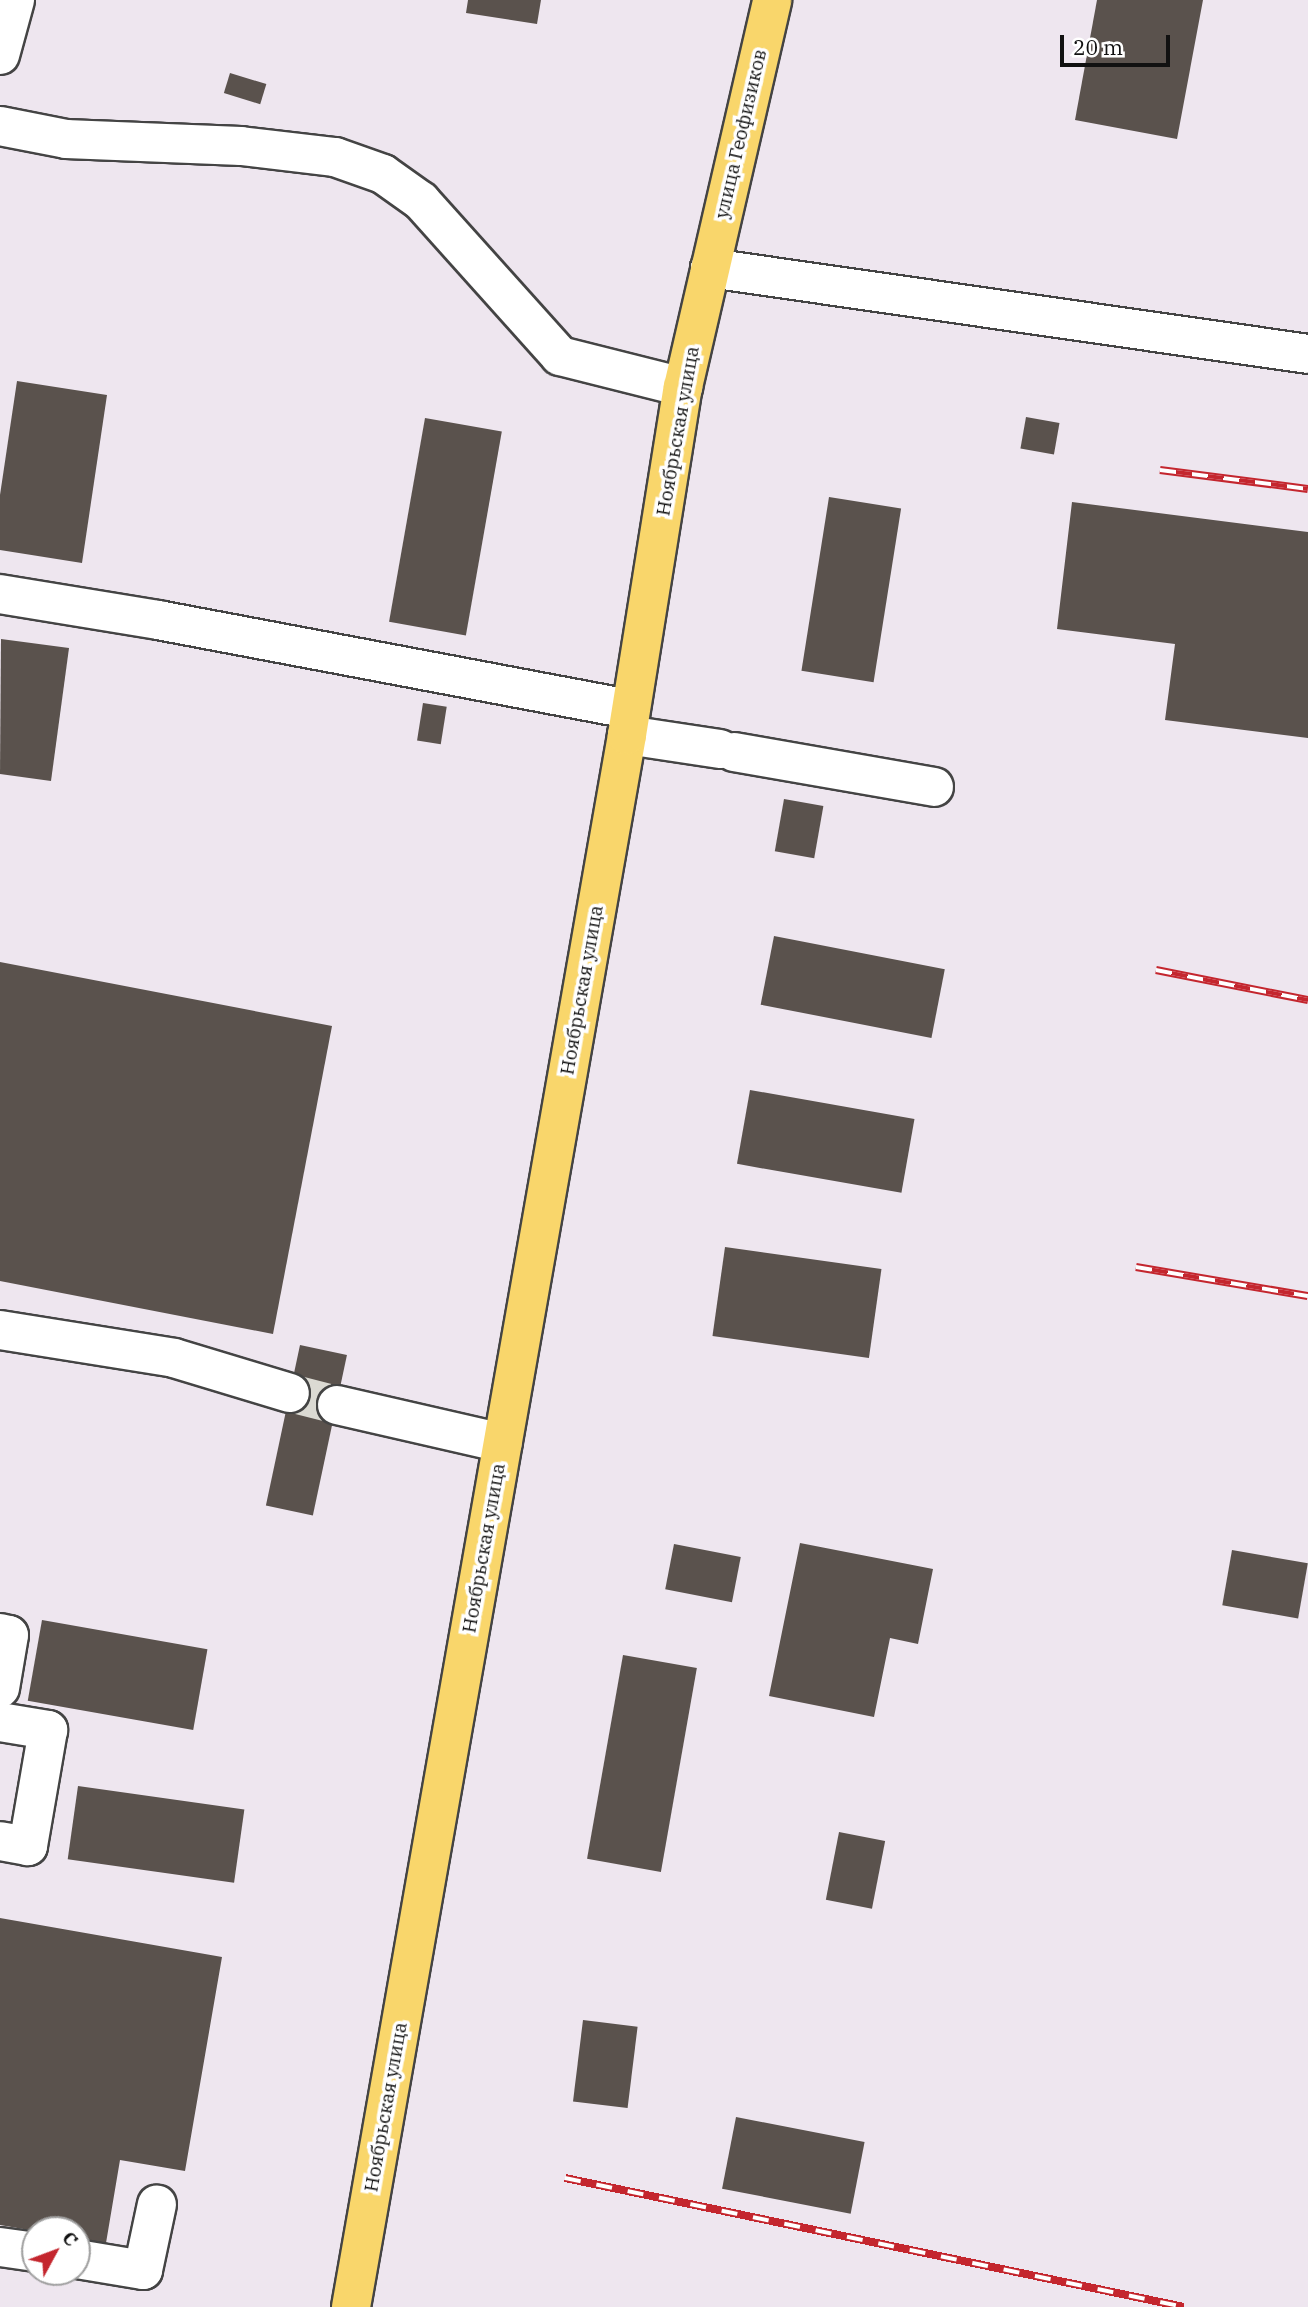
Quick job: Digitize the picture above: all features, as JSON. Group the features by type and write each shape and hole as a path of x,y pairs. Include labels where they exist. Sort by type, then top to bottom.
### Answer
{"main road":[{"name":"улица Геофизиков","path":"710,268 772,0"},
{"name":"Ноябрьская улица","path":"351,2307 629,722 683,387 710,268"}],"street":[{"path":"0,55 15,0"},
{"path":"0,126 66,138 242,146 335,157 383,174 421,201 560,356 683,387"},
{"path":"710,268 1308,354"},
{"path":"0,594 158,620 629,722 727,750 933,787"},
{"path":"0,1330 174,1357 290,1392"},
{"path":"337,1405 404,1423 503,1443"},
{"path":"0,1633 9,1635 0,1688"},
{"path":"0,1722 48,1730 28,1846 0,1841"},
{"path":"91,2261 143,2270 157,2204"},
{"path":"0,2247 21,2250"}],"shaded area":[{"path":"0,0 1308,0 1308,2307 0,2307"}],"building":[{"path":"468,0 541,0 537,24 466,13"},
{"path":"1097,0 1203,0 1177,139 1075,120"},
{"path":"230,73 266,84 260,104 224,93"},
{"path":"17,381 107,395 82,563 0,550 0,495"},
{"path":"1026,417 1059,423 1054,454 1020,449"},
{"path":"425,418 502,432 466,635 389,622"},
{"path":"829,497 901,508 874,682 801,671"},
{"path":"1072,502 1308,532 1308,738 1165,720 1175,644 1057,629"},
{"path":"1,639 69,648 51,781 0,774"},
{"path":"423,703 447,707 441,744 417,741"},
{"path":"784,799 823,806 814,858 775,851"},
{"path":"774,936 945,969 931,1038 761,1005"},
{"path":"0,962 332,1026 273,1334 0,1281"},
{"path":"750,1090 914,1119 901,1193 737,1164"},
{"path":"725,1247 881,1269 869,1358 712,1336"},
{"path":"300,1345 347,1355 313,1515 266,1505"},
{"path":"800,1543 933,1569 918,1644 890,1638 874,1717 769,1696"},
{"path":"674,1544 741,1557 732,1602 665,1589"},
{"path":"1232,1550 1308,1563 1298,1619 1222,1605"},
{"path":"42,1620 207,1649 193,1730 28,1701"},
{"path":"623,1655 697,1668 661,1872 587,1859"},
{"path":"78,1786 244,1809 234,1883 68,1859"},
{"path":"839,1832 885,1841 872,1909 826,1900"},
{"path":"0,1918 222,1957 185,2171 120,2160 106,2243 91,2240 91,2216 21,2216 21,2229 0,2225"},
{"path":"583,2020 638,2027 628,2108 573,2101"},
{"path":"736,2117 865,2142 851,2214 722,2189"}],"tunnel":[{"path":"290,1393 337,1405"}],"railway":[{"path":"1160,470 1308,489"},
{"path":"1156,970 1308,1000"},
{"path":"1136,1267 1308,1296"},
{"path":"565,2178 1184,2307"}]}
